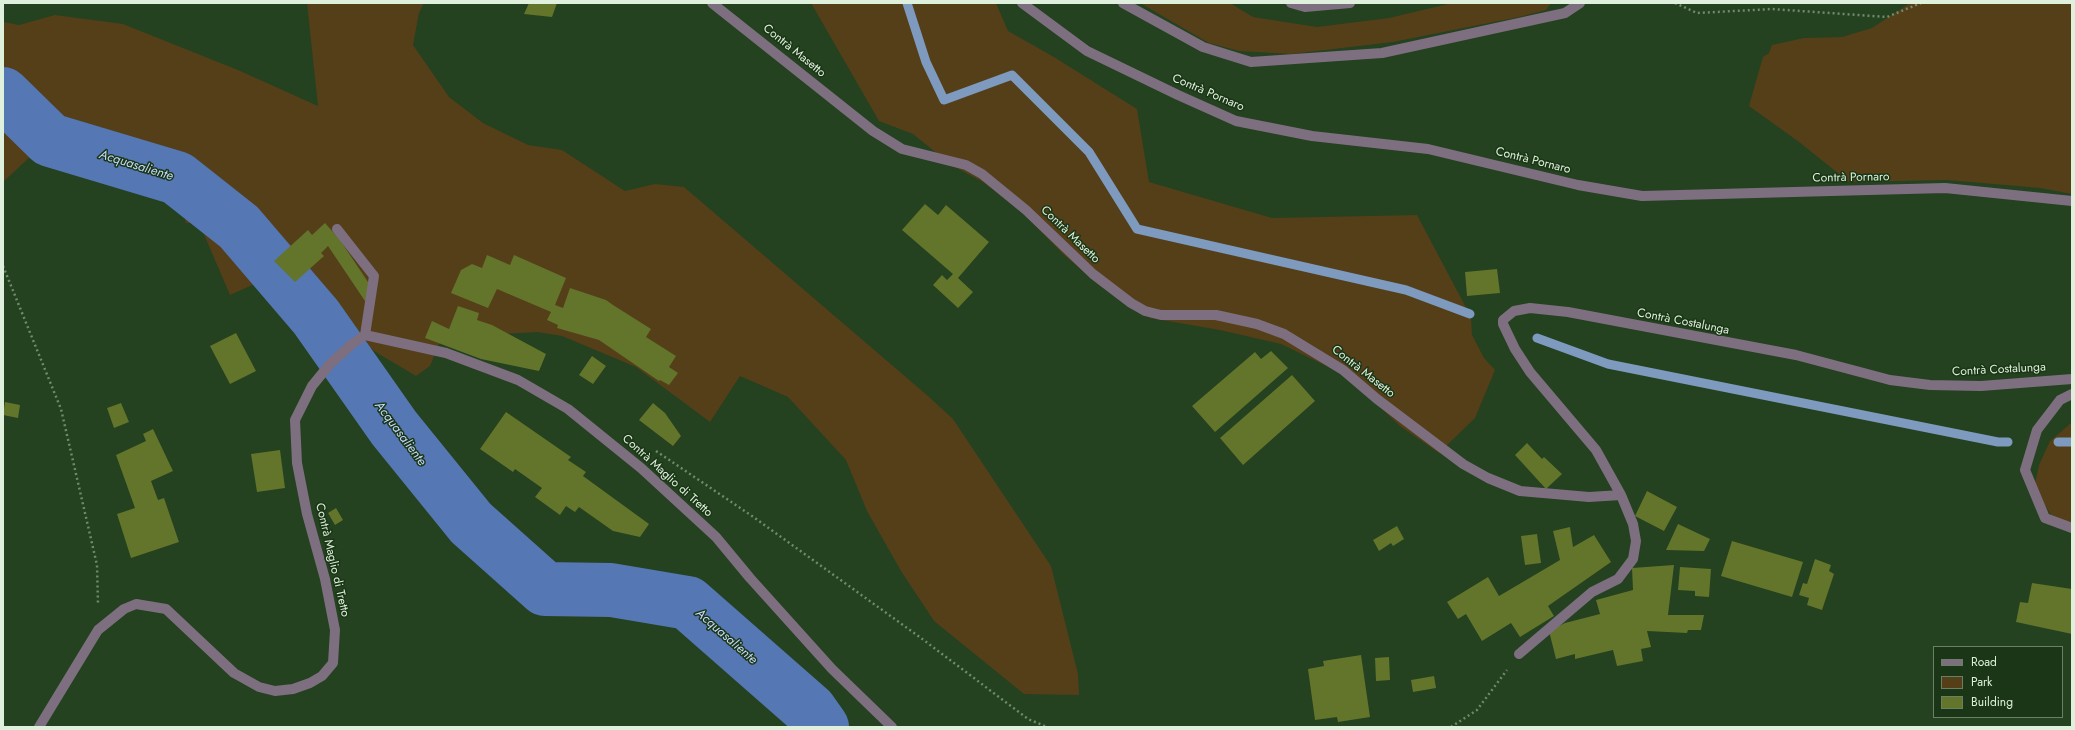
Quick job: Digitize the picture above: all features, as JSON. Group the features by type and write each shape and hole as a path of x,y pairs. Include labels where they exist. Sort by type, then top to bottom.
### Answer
{"street":[{"name":"Contrà Masetto","path":"712,3 873,131 902,149 966,165 982,174 1026,210 1093,274 1131,303 1145,311 1161,315 1216,315 1243,320 1284,334 1343,370 1429,440 1463,464 1488,478 1520,491 1589,497 1621,495"},
{"name":"Contrà Pornaro","path":"1022,3 1087,50 1178,95 1236,121 1312,136 1428,149 1578,185 1642,196 1945,188 2072,201"},
{"path":"1123,3 1202,47 1251,62 1382,53 1565,13 1580,3"},
{"path":"1291,3 1305,7 1350,3"},
{"path":"337,229 374,276 366,335"},
{"name":"Contrà Costalunga","path":"1519,654 1592,592 1618,579 1633,560 1635,534 1621,495 1596,450 1530,372 1515,349 1503,324 1503,320 1508,314 1530,308 1568,312 1796,356 1890,380 1930,385 1981,386 2072,379"},
{"name":"Contrà Maglio di Tretto","path":"40,727 98,630 124,609 136,604 166,609 234,673 259,687 276,691 293,689 310,683 322,676 333,663 335,630 326,579 307,514 297,463 296,420 312,386 330,364 352,344 366,335 446,353 518,380 568,409 642,468 716,537 750,578 832,668 892,727"},
{"path":"2072,394 2060,400 2037,430 2024,470 2045,518 2072,528"}],"path":[{"path":"1675,3 1697,13 1772,9 1887,17 1921,3"},
{"path":"3,266 61,409 97,565 98,630"},
{"path":"652,448 765,526 915,633 1028,719 1047,727"},
{"path":"1451,727 1477,710 1519,654"}],"green space":[{"path":"307,3 424,3 419,13 413,45 449,97 483,123 528,145 562,150 625,191 655,184 684,187 928,396 953,419 1051,566 1078,674 1079,695 1024,694 934,621 901,571 867,511 846,460 788,397 740,376 710,422 636,367 562,336 537,332 451,337 439,344 430,366 416,376 374,351 341,319 317,284 294,274 270,277 230,295 203,232 213,225 211,223 186,223 179,197 166,188 134,177 81,170 31,156 3,182 3,22 19,25 55,15 123,24 238,70 318,106"},
{"path":"811,3 996,3 1008,31 1054,57 1137,109 1149,182 1272,218 1417,215 1471,317 1472,335 1484,358 1495,370 1475,418 1439,453 1400,426 1347,376 1281,344 1220,330 1150,318 1099,285 1063,254 1022,212 983,182 951,165 913,134 879,121"},
{"path":"1140,3 1230,3 1253,17 1317,27 1389,18 1452,3 1551,3 1546,10 1519,17 1393,42 1291,54 1239,51 1209,43"},
{"path":"1910,3 2072,3 2072,194 2040,188 1947,180 1849,182 1799,142 1749,106 1763,57 1769,53 1772,45 1804,38 1842,37 1872,28"},
{"path":"2071,423 2072,530 2053,518 2035,489 2039,465 2050,441"}],"building":[{"path":"529,3 557,3 552,17 524,14"},
{"path":"925,204 938,215 946,205 989,242 958,278 973,292 958,308 933,285 942,275 947,280 953,274 902,230"},
{"path":"325,223 340,240 376,294 365,301 328,246 321,253 324,256 295,282 274,261 308,230 312,235"},
{"path":"487,255 510,265 514,255 566,278 555,305 563,308 570,288 606,300 651,329 646,337 676,356 669,367 678,373 669,385 660,380 659,381 599,340 557,328 558,325 547,320 551,312 497,289 488,308 451,293 461,270 472,264 482,268"},
{"path":"1497,269 1500,293 1467,296 1465,272"},
{"path":"458,306 479,313 477,320 492,325 546,354 539,371 481,359 425,338 432,321 449,329"},
{"path":"236,333 256,371 230,384 210,346"},
{"path":"1271,351 1288,368 1215,432 1192,406 1255,352 1261,359"},
{"path":"592,356 606,366 593,384 579,375"},
{"path":"1292,375 1315,401 1243,465 1220,438"},
{"path":"5,402 20,405 18,418 3,415"},
{"path":"121,403 129,422 114,428 107,408"},
{"path":"653,403 665,413 681,436 673,446 639,420"},
{"path":"506,412 571,457 568,460 586,472 583,476 649,524 640,537 613,531 579,507 575,512 566,506 560,515 535,497 542,488 515,469 513,472 480,449"},
{"path":"153,429 173,471 151,481 158,500 164,498 179,542 131,558 117,514 135,508 116,455 146,441 143,434"},
{"path":"1527,443 1542,459 1544,457 1562,474 1546,489 1515,455"},
{"path":"280,450 285,488 257,492 251,454"},
{"path":"1647,491 1677,507 1664,531 1635,516"},
{"path":"336,508 343,520 335,525 328,513"},
{"path":"1678,524 1710,539 1704,551 1666,550"},
{"path":"1397,526 1404,539 1393,546 1391,543 1379,551 1373,540"},
{"path":"1570,527 1573,547 1594,535 1611,562 1548,606 1554,616 1520,637 1511,623 1482,641 1466,614 1458,619 1447,602 1488,577 1499,596 1560,560 1553,531"},
{"path":"1537,534 1541,563 1525,565 1521,536"},
{"path":"1732,541 1803,562 1792,597 1721,576"},
{"path":"1815,559 1831,565 1829,571 1834,574 1822,610 1807,605 1809,598 1799,595 1803,583 1807,584"},
{"path":"1674,565 1668,615 1704,615 1701,630 1688,630 1687,633 1647,631 1651,647 1641,649 1643,661 1617,666 1613,650 1575,659 1575,654 1556,659 1549,631 1565,623 1600,614 1596,600 1633,590 1632,568"},
{"path":"1680,567 1711,569 1709,597 1695,596 1695,591 1678,590"},
{"path":"2032,583 2072,589 2072,634 2016,622 2020,602 2028,603"},
{"path":"1361,655 1370,717 1338,722 1337,717 1315,720 1308,669 1324,666 1323,661"},
{"path":"1389,657 1390,680 1376,681 1375,658"},
{"path":"1434,676 1436,688 1413,692 1411,680"}],"waterway":[{"path":"907,3 926,62 944,100 1012,75 1089,152 1137,229 1406,290 1470,314"},
{"name":"Acquasaliente","path":"3,94 50,140 177,178 239,227 316,317 394,428 471,523 545,589 611,590 688,603 810,710 822,727"},
{"path":"1537,338 1608,364 1998,442 2008,442"},
{"path":"2058,442 2072,442"}]}
